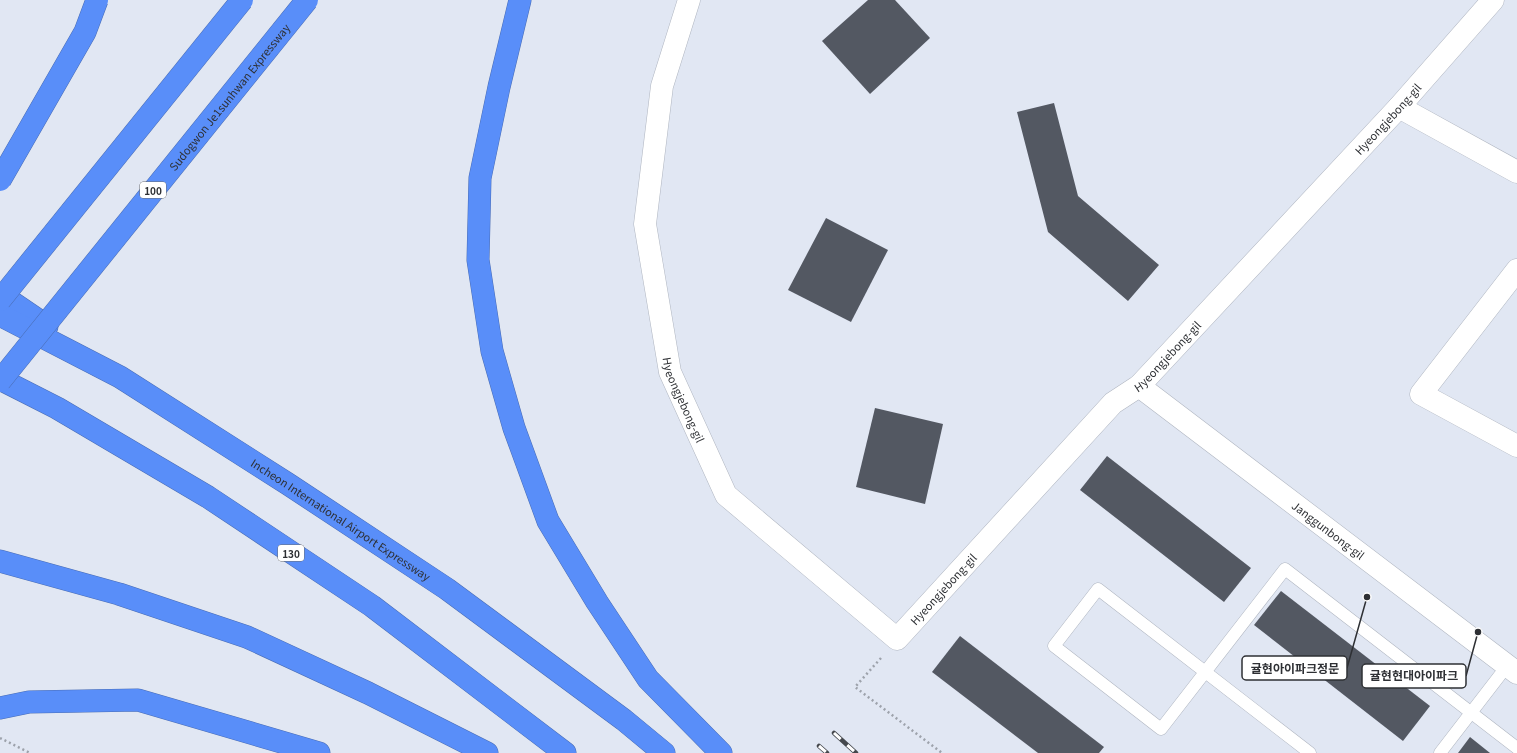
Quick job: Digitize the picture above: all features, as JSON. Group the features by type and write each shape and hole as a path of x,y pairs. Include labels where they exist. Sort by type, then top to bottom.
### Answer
{"highway":[{"path":"0,180 85,32 97,0"},
{"path":"0,300 242,0"},
{"name":"Sudogwon Je1sunhwan Expressway","path":"0,380 307,0"},
{"path":"520,0 499,87 480,178 478,260 492,351 514,428 548,522 597,602 648,678 721,753"},
{"path":"0,294 120,377"},
{"name":"Incheon International Airport Expressway","path":"0,315 120,377 288,484 447,589 624,720 664,753"},
{"name":"130","path":"0,380 57,408 208,497 372,606 564,753"},
{"path":"0,561 119,594 247,637 368,693 487,753"},
{"path":"0,708 29,702 138,700 319,753"}],"street":[{"name":"Hyeongjebong-gil","path":"689,0 662,86 645,224 670,372 726,495 897,639 1113,403 1139,386 1399,107 1493,0"},
{"path":"1399,107 1517,172"},
{"path":"1517,270 1421,394 1517,446"},
{"name":"Janggunbong-gil","path":"1139,386 1512,670"}],"lane":[{"path":"1310,753 1205,672 1098,589 1054,646 1161,729 1205,672 1285,569 1517,748"},
{"path":"1440,753 1471,712 1512,670"}],"path":[{"path":"897,639 856,687 942,753"},
{"path":"0,738 30,753"}],"building":[{"path":"868,0 895,0 930,38 870,94 822,41"},
{"path":"1054,103 1078,196 1159,265 1128,301 1048,232 1017,112"},
{"path":"826,218 888,250 851,322 788,290"},
{"path":"875,408 943,424 925,504 856,487"},
{"path":"1107,456 1251,568 1224,602 1080,490"},
{"path":"1281,591 1430,706 1403,741 1254,625"},
{"path":"960,636 1104,747 1099,753 1038,753 932,672"},
{"path":"1470,737 1490,753 1458,753"}],"railway":[{"path":"834,733 856,753"},
{"path":"819,746 827,753"}],"place":[{"name":"귤현아이파크정문","path":"1367,597"},
{"name":"귤현현대아이파크","path":"1478,632"}]}
